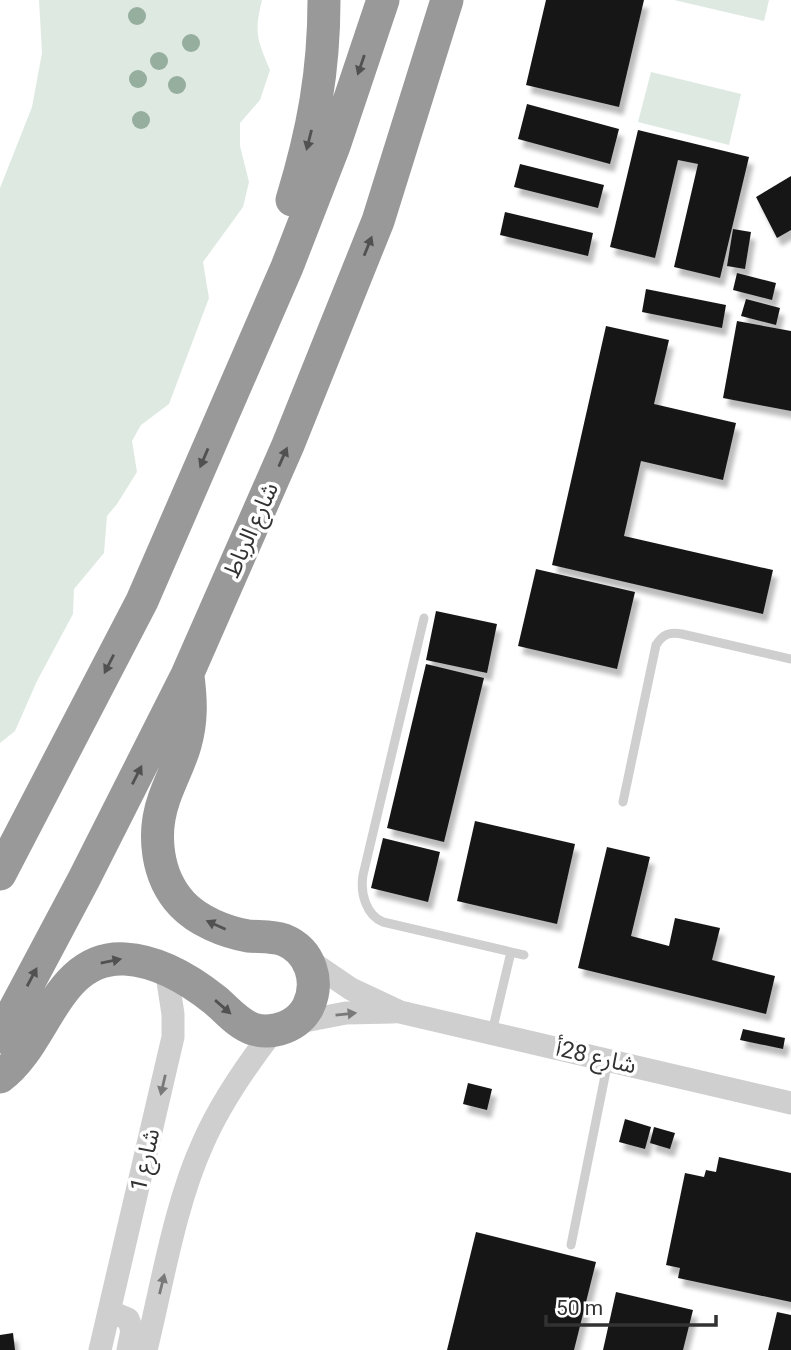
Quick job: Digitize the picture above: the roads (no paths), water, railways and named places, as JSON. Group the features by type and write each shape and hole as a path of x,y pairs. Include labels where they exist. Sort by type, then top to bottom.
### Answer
{"highway":[{"path":"230,396 302,165 317,107 324,48 324,0"},
{"path":"0,874 142,601 287,267 329,158 383,0"},
{"name":"شارع الرباط","path":"0,1037 187,676 289,445 378,221 447,0"},
{"path":"0,1077 24,1054 62,990 79,974 99,963 122,959 145,961 166,969 254,1029 284,1027 306,1010 313,994 314,976 307,959 298,948 285,940 234,932 201,919 181,904 167,882 157,844 158,822 163,800 188,733 191,701 187,676"}],"street":[{"name":"شارع 28أ","path":"307,959 351,989 400,1012 791,1103"},
{"name":"شارع 1","path":"100,1350 173,1037 172,1002 166,969"},
{"name":"شارع 28أ","path":"284,1027 346,1013 400,1012"},
{"name":"شارع 1","path":"146,1350 185,1189 201,1146 222,1104 247,1064 284,1027"},
{"path":"109,1311 128,1319 132,1330 128,1350"}],"lane":[{"path":"424,618 363,875 362,893 371,914 383,922 524,955"},
{"path":"623,802 656,645 662,636 671,632 791,659"},
{"path":"491,1033 511,952"},
{"path":"571,1245 609,1059"}]}
